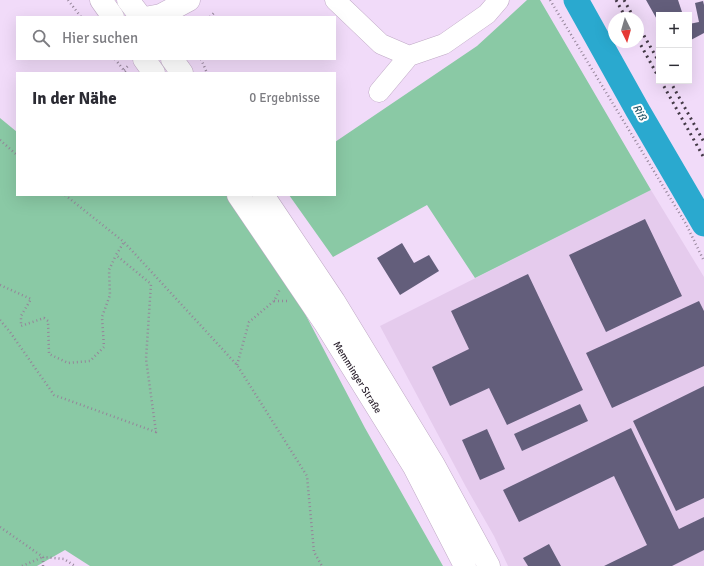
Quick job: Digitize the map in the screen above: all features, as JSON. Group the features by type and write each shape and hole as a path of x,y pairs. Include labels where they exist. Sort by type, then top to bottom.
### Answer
{"main road":[{"path":"101,0 112,16"},
{"path":"113,16 118,0"},
{"path":"128,0 140,16"},
{"path":"156,16 176,8 189,0"},
{"path":"189,16 193,0"},
{"path":"145,60 153,72"},
{"path":"173,60 181,72"},
{"path":"190,60 193,72"},
{"name":"Memminger Straße","path":"239,196 324,322 414,467 465,566"},
{"name":"Memminger Straße","path":"264,196 334,301 434,465 489,566"}],"lane":[{"path":"335,0 381,44 409,56"},
{"path":"379,92 409,56 444,44 487,14 499,0"}],"path":[{"path":"68,0 80,16"},
{"path":"550,0 686,224 704,261"},
{"path":"211,16 214,13"},
{"path":"116,60 125,72"},
{"path":"201,60 207,72"},
{"path":"0,140 16,154"},
{"path":"66,196 124,242 237,365 307,476 314,552 322,566"},
{"path":"0,285 31,299 21,316 20,326 44,318 48,322 49,354 68,363 90,361 104,347 102,317 110,295 109,270 124,242"},
{"path":"0,320 54,395 156,432 146,359 151,284 116,255"},
{"path":"237,365 249,322 274,302 281,289"},
{"path":"274,302 289,301"},
{"path":"0,527 44,557 64,560 75,566"},
{"path":"22,566 44,557"},
{"path":"43,566 44,557"}],"shaded area":[{"path":"651,190 704,277 704,566 508,566 494,536 466,487 380,326"}],"green space":[{"path":"527,0 540,0 651,190 475,278 427,205 333,257 290,196 336,196 336,141 477,46"},
{"path":"0,118 16,131 16,196 232,196 291,287 365,428 443,566 90,566 65,550 37,566 0,566"}],"building":[{"path":"646,0 678,0 682,12 656,12 656,18"},
{"path":"703,1 704,33 692,39 692,23 699,22 695,3"},
{"path":"645,219 682,296 606,332 569,255"},
{"path":"402,243 414,263 429,255 439,271 400,295 377,258"},
{"path":"528,274 583,390 507,425 489,388 450,406 432,367 469,349 451,311"},
{"path":"699,301 704,311 704,366 612,408 586,353"},
{"path":"704,386 704,498 676,511 633,421"},
{"path":"580,404 588,421 522,451 514,434"},
{"path":"631,428 679,529 704,517 704,550 672,566 604,566 647,545 614,476 519,522 503,490"},
{"path":"487,429 505,469 480,480 462,440"},
{"path":"549,544 561,566 528,566 523,558"}],"waterway":[{"name":"Riß","path":"576,0 638,111 704,224"}],"railway":[{"path":"616,0 623,12"},
{"path":"624,0 631,12"},
{"path":"644,36 656,57"},
{"path":"642,48 656,73"},
{"path":"663,84 704,158"},
{"path":"672,84 704,142"}]}
